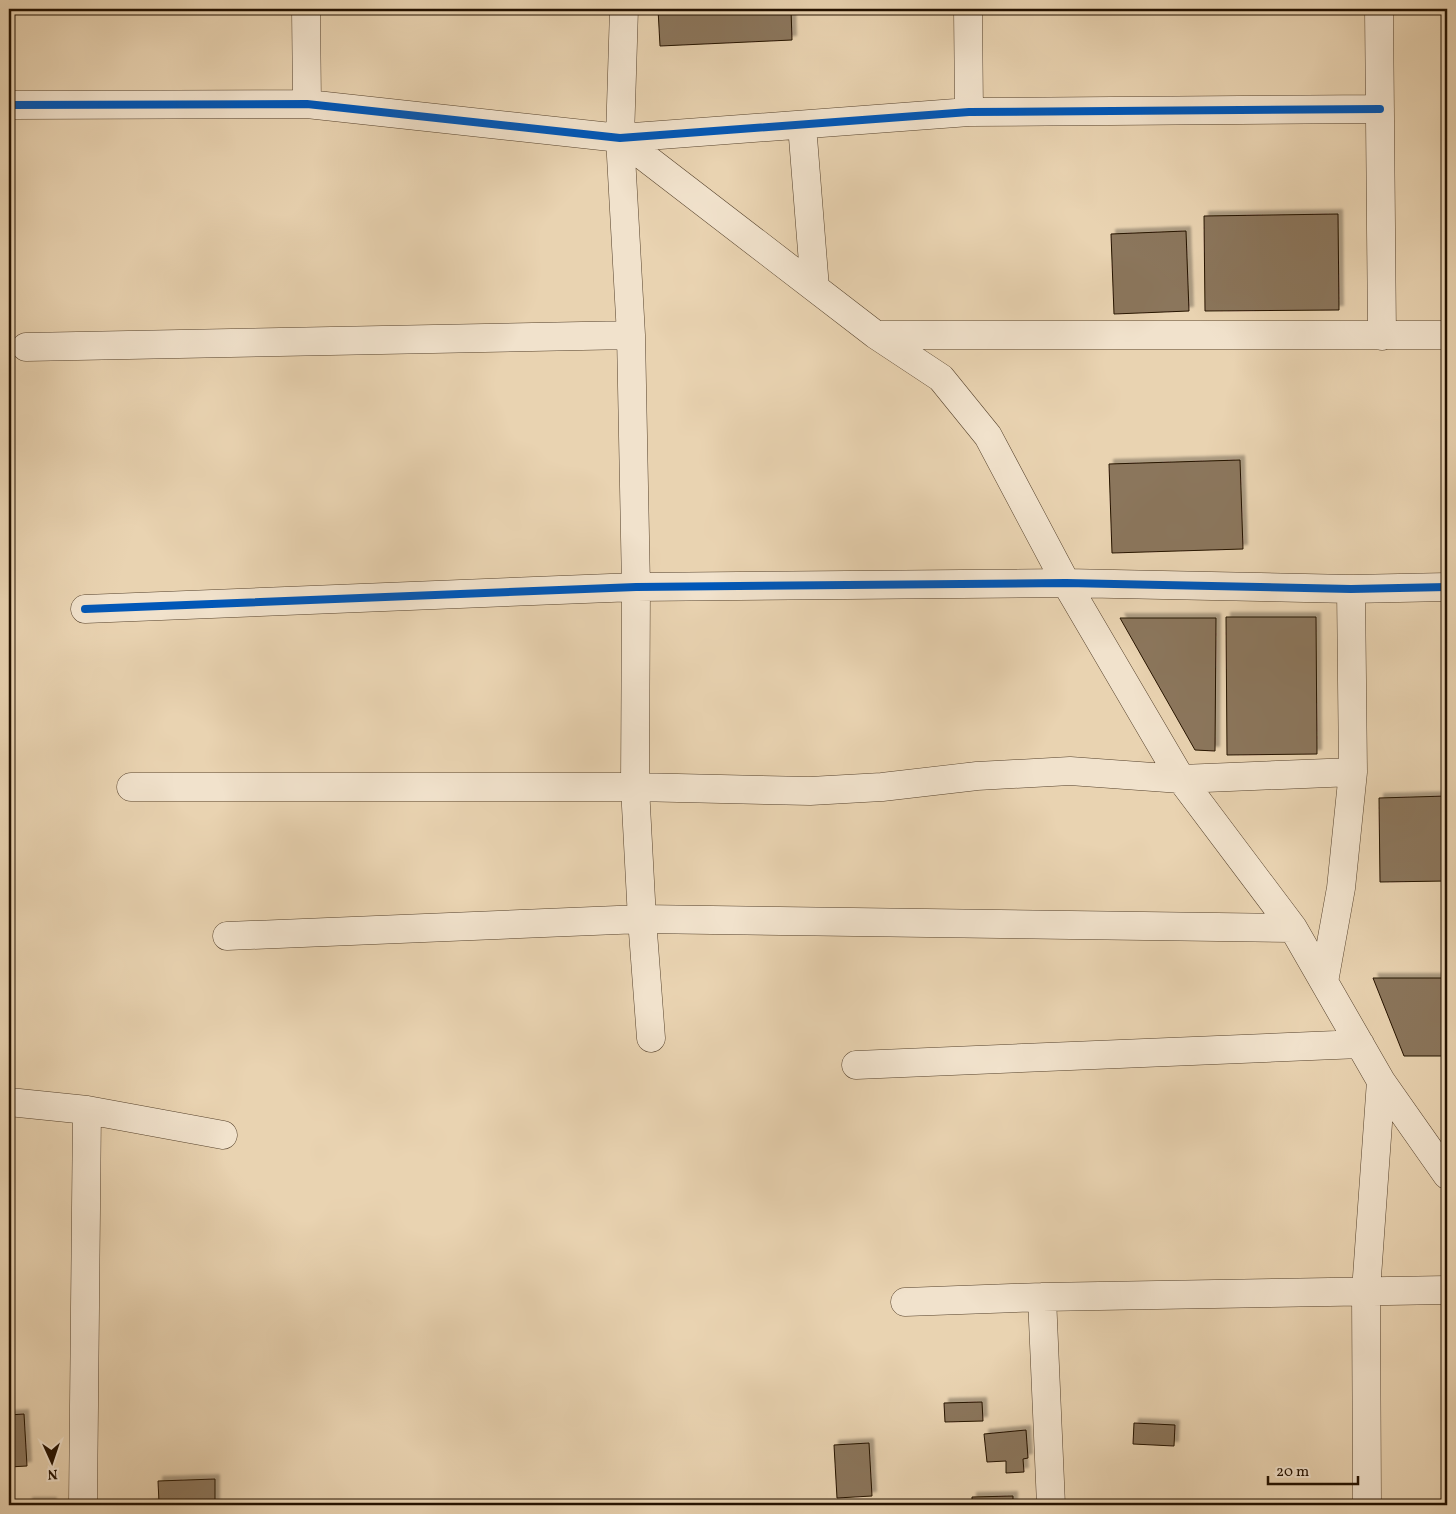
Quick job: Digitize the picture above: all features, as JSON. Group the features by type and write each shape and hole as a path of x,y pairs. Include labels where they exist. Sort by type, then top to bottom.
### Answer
{"street":[{"path":"306,9 306,104"},
{"path":"624,9 620,138 631,335 636,587 635,786 651,1038"},
{"path":"968,9 969,112"},
{"path":"1379,9 1382,336"},
{"path":"9,105 306,104 620,138 969,112 1380,109"},
{"path":"802,125 815,288"},
{"path":"620,138 876,335 941,378 988,436 1066,583 1181,779 1293,928 1381,1081 1447,1175"},
{"path":"26,347 631,335"},
{"path":"876,335 1447,335"},
{"path":"85,609 636,587 1066,583 1351,589 1447,588"},
{"path":"1324,982 1341,888 1353,772 1351,589"},
{"path":"131,787 635,786 810,791 882,787 977,776 1070,771 1181,779 1353,772"},
{"path":"227,936 642,919 1293,928"},
{"path":"856,1065 1360,1044"},
{"path":"1367,1505 1366,1290 1381,1081"},
{"path":"9,1102 88,1110 224,1135"},
{"path":"83,1505 88,1110"},
{"path":"905,1302 1366,1290 1447,1290"},
{"path":"1042,1298 1051,1505"}],"building":[{"path":"658,9 791,9 792,40 660,46"},
{"path":"1338,214 1339,310 1205,311 1204,216"},
{"path":"1186,231 1189,311 1114,314 1111,234"},
{"path":"1240,460 1243,549 1112,553 1109,464"},
{"path":"1226,617 1316,617 1317,754 1227,755"},
{"path":"1120,618 1216,618 1215,751 1195,750"},
{"path":"1447,796 1447,881 1380,882 1379,798"},
{"path":"1373,978 1447,978 1447,1056 1404,1056"},
{"path":"982,1402 983,1421 945,1422 944,1403"},
{"path":"24,1414 27,1466 9,1467 9,1415"},
{"path":"1134,1423 1175,1425 1174,1446 1133,1444"},
{"path":"1026,1430 1028,1458 1023,1459 1024,1472 1006,1473 1006,1461 987,1462 984,1434"},
{"path":"869,1443 872,1496 837,1498 834,1445"},
{"path":"215,1479 215,1505 146,1505 159,1503 158,1481"},
{"path":"1013,1496 1013,1505 972,1505 972,1497"},
{"path":"28,1502 52,1502 52,1505 28,1505"}],"cycle path":[{"path":"9,105 307,104 620,138 969,112 1380,109"},
{"path":"85,609 636,587 1066,583 1351,589 1447,587"}]}
